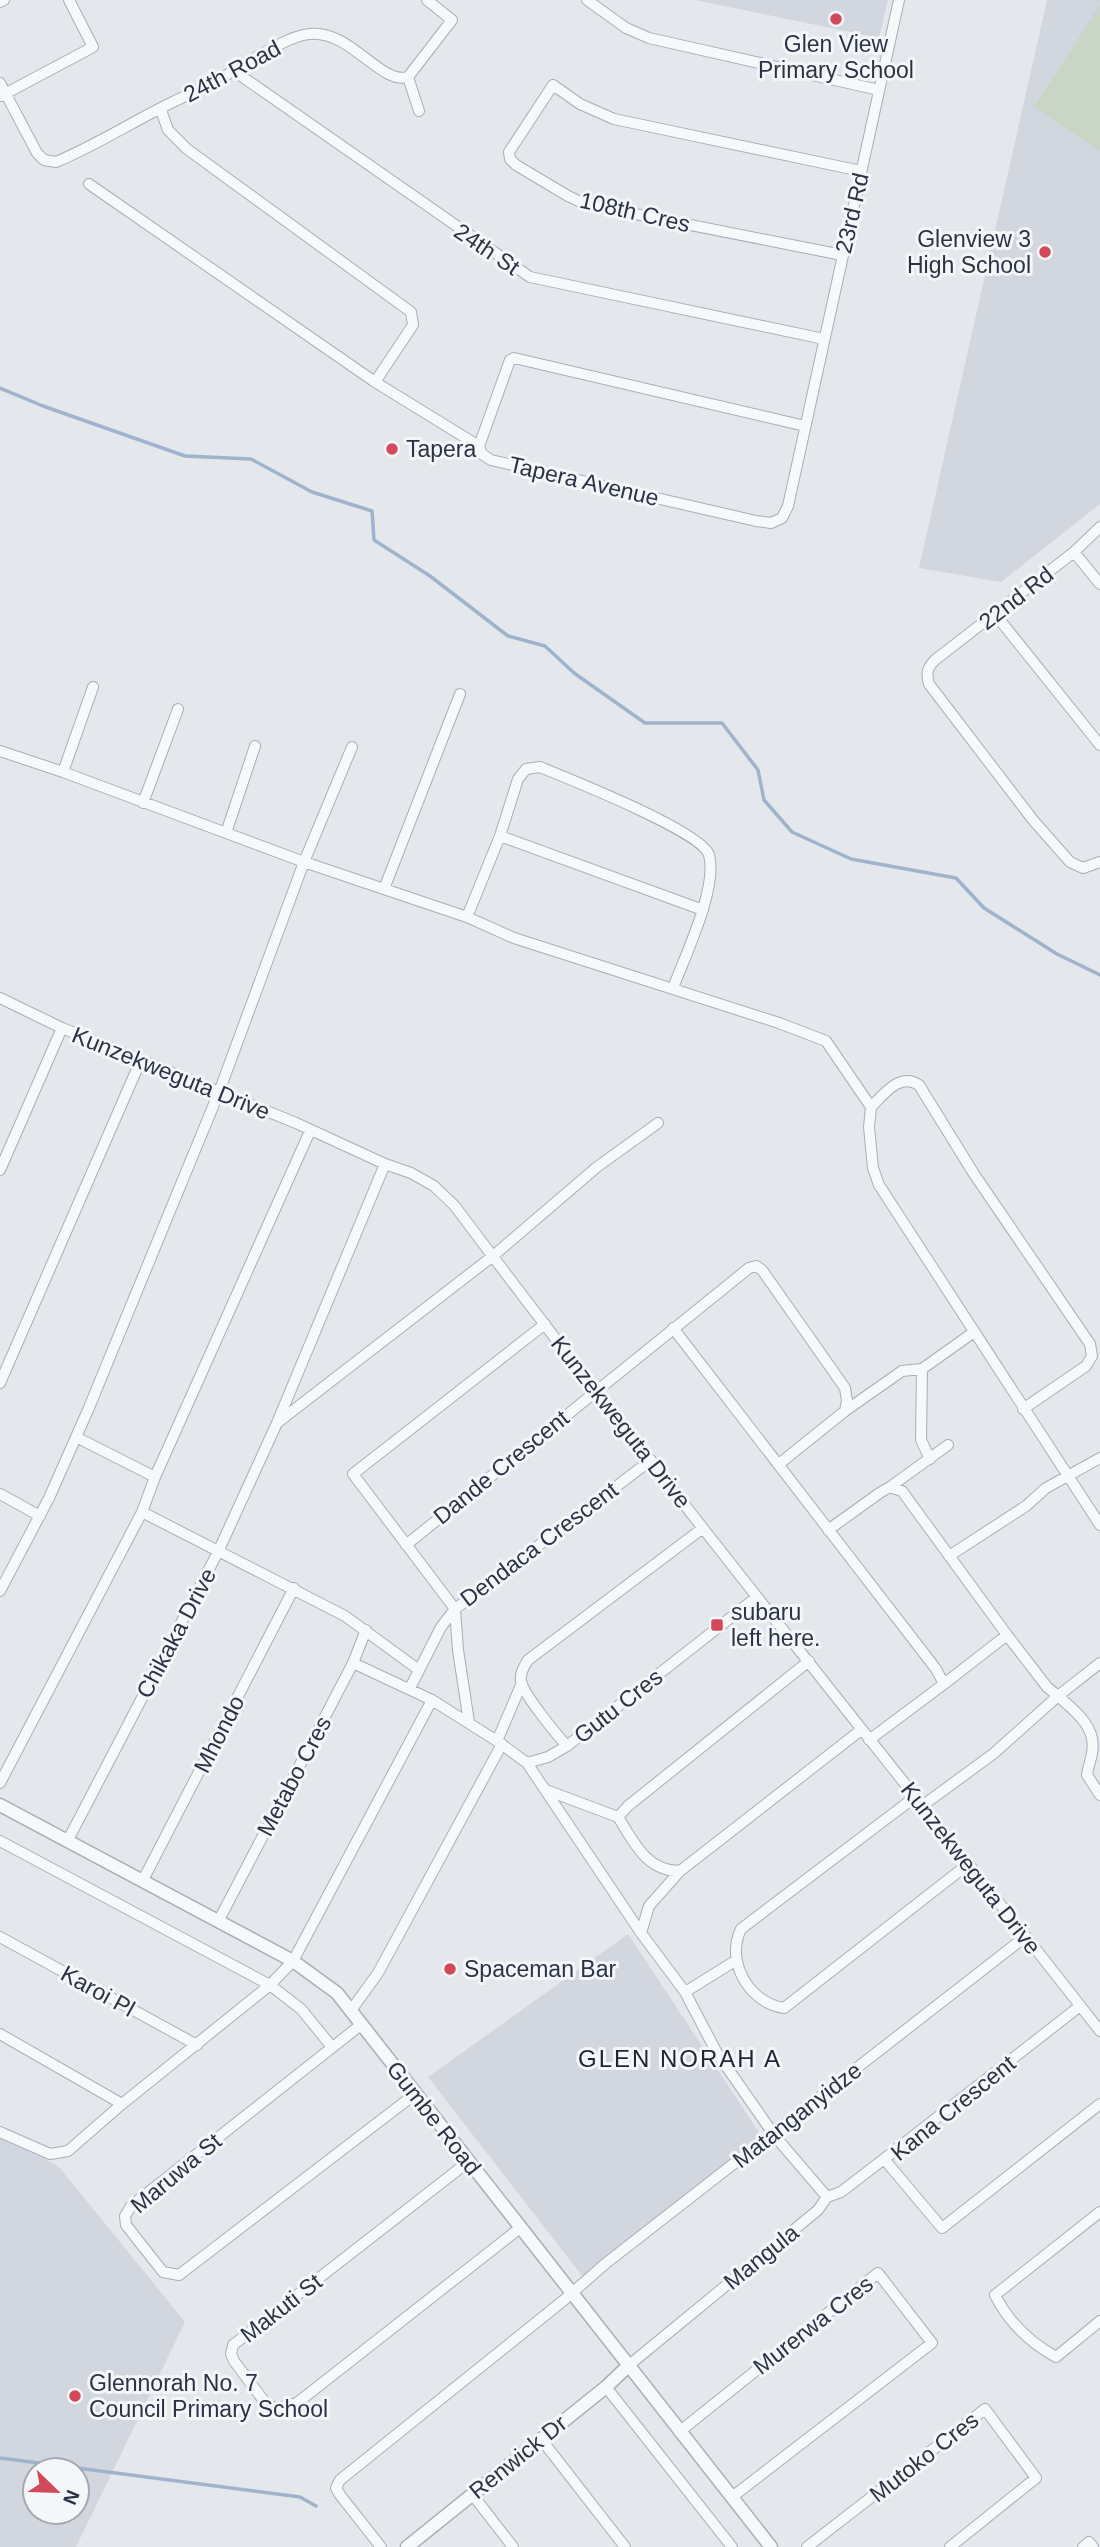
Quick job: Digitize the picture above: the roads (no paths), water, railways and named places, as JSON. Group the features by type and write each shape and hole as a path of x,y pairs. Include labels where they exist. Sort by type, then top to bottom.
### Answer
{"street":[{"path":"0,83 3,95 93,47 69,0"},
{"path":"419,111 408,77 452,20 427,0"},
{"path":"587,0 626,28 649,38 878,90"},
{"name":"23rd Rd","path":"805,426 899,0"},
{"name":"24th Road","path":"3,95 37,153 44,160 56,162 161,110 299,35 313,33 334,37 390,75 399,79 408,77"},
{"name":"24th St","path":"234,71 530,277 824,339"},
{"name":"108th Cres","path":"842,255 585,204 516,165 510,159 509,152 553,85 597,113 622,122 861,171"},
{"path":"161,110 168,130 187,149 411,312 413,325 375,382"},
{"path":"89,184 375,382 479,446"},
{"name":"Tapera Avenue","path":"514,358 805,426 788,506 782,518 771,523 491,460 482,454 479,446 510,360 514,358"},
{"name":"22nd Rd","path":"1100,527 1074,552 929,666 927,677 929,684 1033,820 1070,862 1083,868 1100,862"},
{"path":"1074,552 1100,584"},
{"path":"995,614 1100,745"},
{"path":"63,772 93,687"},
{"path":"384,889 460,694"},
{"path":"143,803 178,709"},
{"path":"226,833 255,746"},
{"path":"0,1591 40,1516 76,1437 219,1092 304,862 352,747"},
{"path":"0,751 304,862 467,917 514,938 673,988 826,1041 871,1107 869,1127 873,1168 879,1185 1100,1525"},
{"path":"467,917 500,836 518,779 526,769 540,767 644,811 709,852 710,871 703,910 673,988"},
{"path":"500,836 703,910"},
{"name":"Kunzekweguta Drive","path":"0,998 140,1062 219,1092 411,1173 434,1186 454,1205 594,1391 1100,2031"},
{"path":"0,1170 62,1028"},
{"path":"0,1383 140,1062"},
{"path":"871,1107 899,1081 909,1080 919,1085 974,1174 1090,1344 1092,1356 1086,1366 1023,1409"},
{"name":"Chikaka Drive","path":"277,1423 493,1256 597,1167 658,1124"},
{"path":"0,1783 142,1512 155,1477 310,1131"},
{"name":"Chikaka Drive","path":"68,1840 218,1552 277,1423 385,1164"},
{"name":"Dande Crescent","path":"406,1545 749,1268 756,1266 762,1270 845,1388 845,1411"},
{"name":"Dendaca Crescent","path":"545,1324 354,1474 455,1609 651,1460"},
{"path":"673,1328 936,1669 944,1684"},
{"path":"779,1464 845,1411 902,1371 922,1369 974,1332"},
{"path":"922,1369 921,1440 930,1459"},
{"path":"76,1437 155,1477"},
{"path":"828,1530 948,1445"},
{"path":"949,1556 1026,1506 1046,1488 1100,1458"},
{"path":"890,1487 902,1491 1048,1687 1085,1722 1092,1736 1093,1750 1087,1775 1100,1795"},
{"path":"0,1494 40,1516"},
{"path":"142,1512 294,1588 366,1629 419,1670"},
{"path":"352,2009 378,1973 499,1743 521,1685 521,1672 528,1660 703,1528"},
{"name":"Mhondo","path":"143,1880 294,1588"},
{"name":"Gutu Cres","path":"521,1685 567,1746 757,1597"},
{"path":"410,1688 441,1628 455,1609"},
{"path":"455,1609 468,1722"},
{"name":"Metabo Cres","path":"219,1920 353,1663 366,1629"},
{"path":"869,1740 1007,1634"},
{"path":"618,1817 628,1806 809,1661"},
{"path":"353,1663 432,1700 527,1763 641,1933 685,1992 717,2053 774,2135 827,2197"},
{"path":"922,1807 993,1755 1058,1696 1100,1663"},
{"path":"0,2132 50,2154 68,2151 270,1985 293,1961 432,1700"},
{"path":"641,1933 649,1906 680,1871 861,1730"},
{"path":"527,1763 548,1757 567,1746"},
{"path":"546,1790 618,1817 636,1847 654,1866 667,1871 680,1871"},
{"path":"915,1797 741,1929 735,1940 735,1961 747,1985 761,2000 785,2008 967,1865"},
{"name":"Gumbe Road","path":"0,1805 293,1961 337,1993 771,2547"},
{"path":"0,1841 270,1985 301,2009 332,2047"},
{"name":"Karoi Pl","path":"0,1937 197,2045"},
{"name":"Matanganyidze","path":"382,2547 340,2495 336,2487 340,2480 701,2188 774,2135 1025,1937"},
{"path":"685,1992 735,1961"},
{"name":"Kana Crescent","path":"1080,2006 884,2159 942,2228 1100,2104"},
{"name":"Maruwa St","path":"362,2024 131,2206 125,2216 126,2225 163,2272 179,2275 415,2094"},
{"path":"0,2034 122,2104"},
{"name":"Mangula","path":"628,2366 818,2210 827,2197 841,2192 884,2159"},
{"name":"Makuti St","path":"468,2162 233,2345 233,2361 267,2405 277,2408 297,2403 520,2228"},
{"path":"1100,2212 995,2295 1016,2327 1034,2345 1056,2357 1100,2321"},
{"name":"Murerwa Cres","path":"679,2432 877,2273 932,2343 732,2497"},
{"name":"Renwick Dr","path":"407,2547 606,2387 628,2366"},
{"path":"606,2387 732,2547"},
{"name":"Mutoko Cres","path":"807,2547 985,2409 1036,2478 950,2547"},
{"path":"541,2439 625,2547"},
{"path":"472,2494 513,2547"},
{"path":"1083,2547 1089,2542 1093,2547"}],"waterway":[{"path":"0,388 185,456 251,459 312,492 372,511 374,540 430,576 508,636 545,646 574,673 645,723 722,723 758,770 764,800 792,832 851,859 956,878 984,908 1057,954 1100,975"},
{"path":"0,2458 300,2497 316,2506"}],"place":[{"name":"Glen View Primary School","path":"836,19"},
{"name":"Glenview 3 High School","path":"1045,252"},
{"name":"Tapera","path":"392,449"},
{"name":"subaru left here.","path":"717,1625"},
{"name":"Spaceman Bar","path":"450,1969"},
{"name":"Glennorah No. 7 Council Primary School","path":"75,2396"}],"district":[{"name":"GLEN NORAH A","path":"680,2059"}]}
